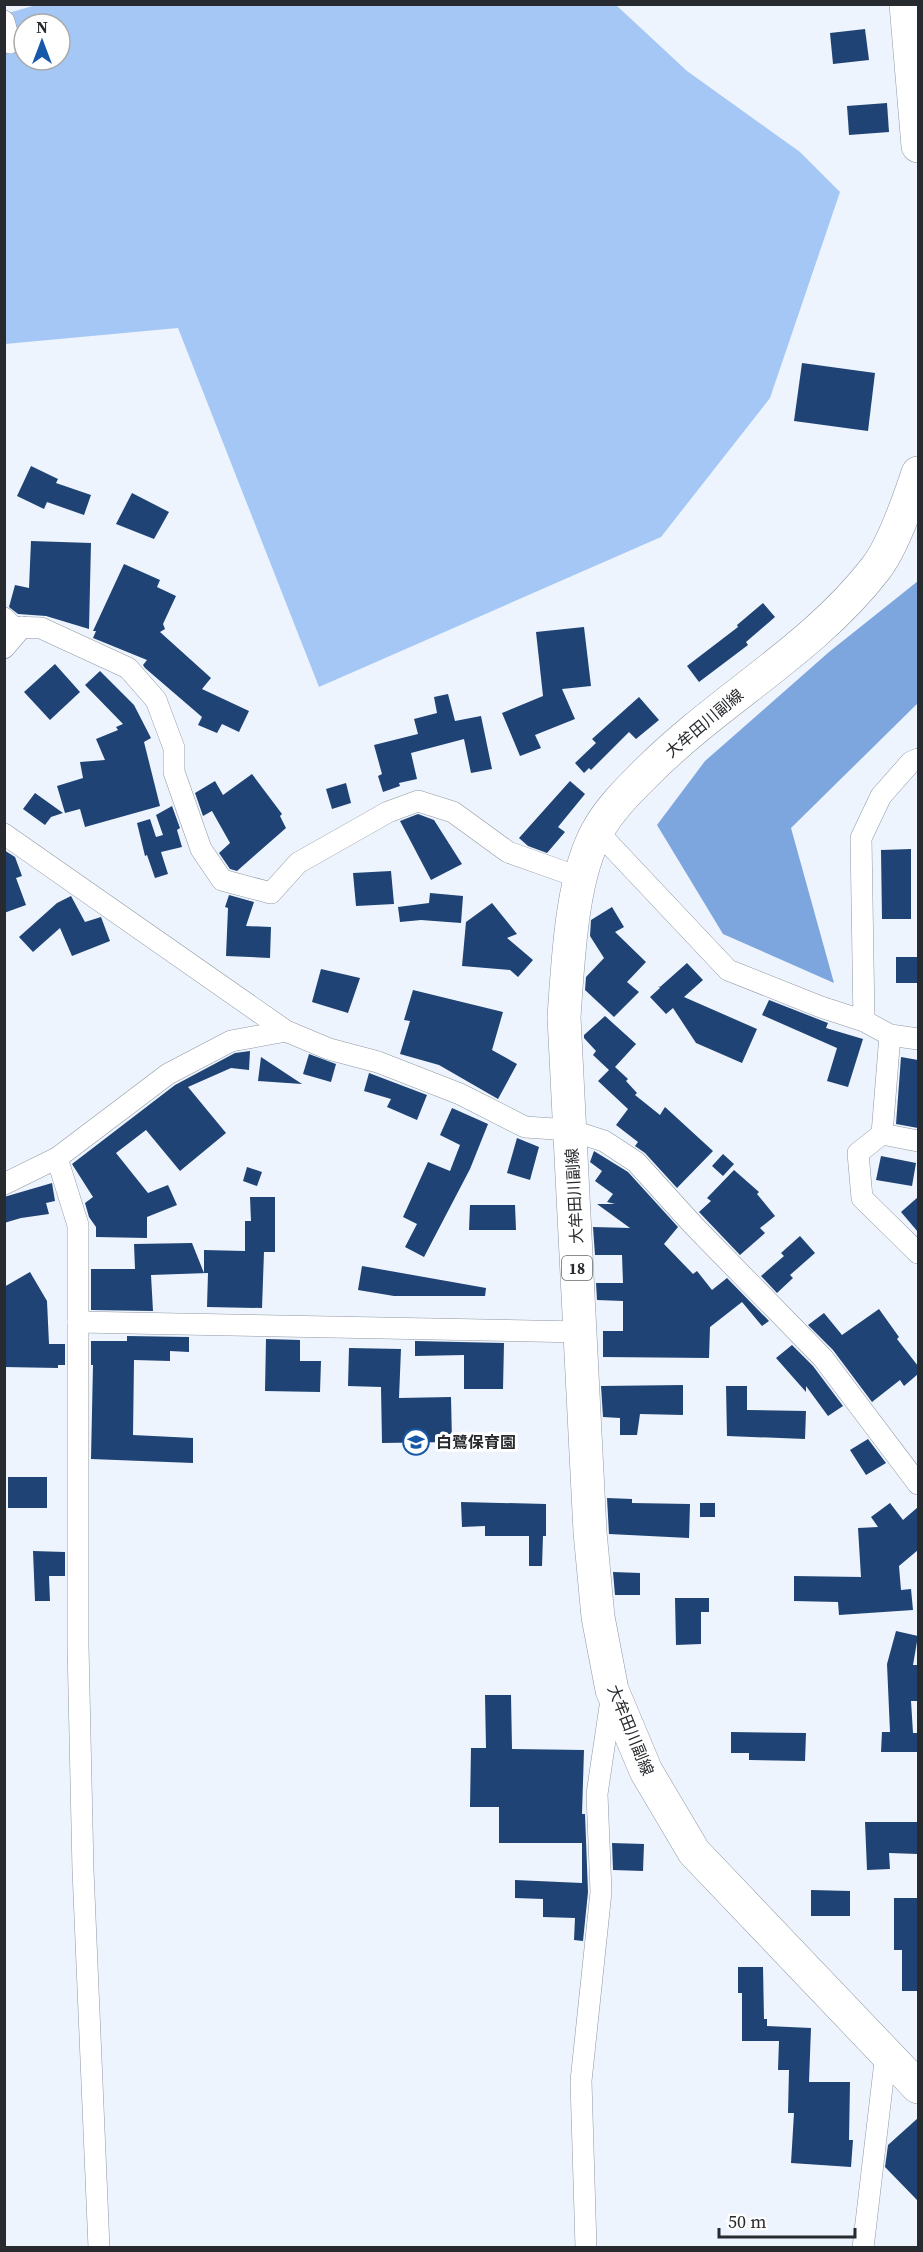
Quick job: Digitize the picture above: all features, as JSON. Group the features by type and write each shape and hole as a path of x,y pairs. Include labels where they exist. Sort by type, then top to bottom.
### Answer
{"main road":[{"path":"906,4 915,80 918,146"},
{"name":"大牟田川副線","path":"918,473 908,503 877,567 833,617 677,742 617,802 597,831 581,878 569,941 564,1017 590,1532 598,1617 612,1690 646,1771 694,1852 918,2087"}],"street":[{"path":"4,21 10,43"},
{"path":"4,648 13,623 41,628 128,668 156,700 174,748 174,772 201,849 222,880 271,893 298,863 388,812 418,801 453,812 508,852 581,878"},
{"path":"864,1021 861,838 881,796 911,762 918,759"},
{"path":"597,831 728,970 821,1007 864,1021 890,1035 918,1039"},
{"path":"4,834 286,1031 329,1049 378,1062 460,1094 525,1127 570,1131 604,1141 636,1162 695,1227 823,1358 918,1484"},
{"path":"4,1184 57,1158 168,1074 231,1041 286,1031"},
{"path":"890,1035 882,1134 858,1153 862,1198 918,1252"},
{"path":"882,1134 918,1141"},
{"path":"57,1158 78,1225 78,1646 83,1858 99,2247"},
{"path":"78,1322 580,1332"},
{"path":"586,2247 581,2081 601,1892 597,1794 612,1690"},
{"path":"863,2247 886,2053"}],"shaded area":[{"path":"36,5 616,5 687,71 800,152 840,192 770,398 661,537 319,687 178,328 5,344 5,14"},
{"path":"918,581 918,703 791,828 834,983 723,934 657,825 705,761 829,652"}],"building":[{"path":"865,29 869,60 833,64 830,33"},
{"path":"887,103 889,132 849,135 847,106"},
{"path":"802,363 875,373 868,431 794,421"},
{"path":"31,466 58,479 56,483 91,495 84,515 47,502 44,509 17,496"},
{"path":"132,493 169,512 154,539 116,524"},
{"path":"31,541 91,543 89,629 46,616 18,614 9,607 15,585 29,588"},
{"path":"124,564 160,580 157,587 176,596 163,624 165,629 160,632 211,678 202,689 249,711 239,732 222,724 217,733 198,725 202,717 145,668 143,665 147,660 93,638 96,631 93,631"},
{"path":"763,603 775,617 746,642 748,645 699,682 687,666 738,627 737,625"},
{"path":"584,627 591,686 562,689 575,719 535,735 541,748 520,756 502,713 543,696 536,632"},
{"path":"55,664 80,692 50,720 24,692"},
{"path":"100,671 134,705 151,738 144,742 160,806 85,827 80,809 65,813 57,786 83,778 80,762 105,760 96,739 118,730 116,727 123,724 85,685"},
{"path":"448,694 455,721 481,716 492,769 471,773 464,739 411,753 417,779 399,783 400,786 383,792 378,776 382,774 374,745 418,734 414,719 437,713 434,697"},
{"path":"639,697 659,720 636,739 629,732 591,770 589,768 584,773 575,763 596,743 592,739"},
{"path":"252,774 282,814 280,816 286,828 237,871 230,869 219,853 230,843 212,811 203,816 195,793 215,781 223,795"},
{"path":"570,781 585,794 558,827 565,832 547,853 528,846 519,838"},
{"path":"346,783 351,803 332,809 326,789"},
{"path":"35,793 63,813 51,817 45,825 23,809"},
{"path":"172,806 180,828 177,830 182,847 161,852 168,874 155,878 147,855 145,856 137,823 150,819 156,837 163,835 156,815"},
{"path":"418,814 434,820 462,864 431,880 400,821"},
{"path":"911,849 911,919 882,919 881,850"},
{"path":"4,850 15,857 22,876 16,878 26,905 4,913"},
{"path":"391,871 394,904 356,906 353,873"},
{"path":"430,893 463,896 461,923 421,920 400,922 398,907 429,903"},
{"path":"229,895 254,902 246,926 271,927 270,958 226,956 228,908 225,907"},
{"path":"71,896 85,922 101,917 110,941 72,956 60,928 33,952 19,937 57,903"},
{"path":"492,903 517,934 507,938 533,960 518,977 510,970 462,966 466,922"},
{"path":"612,907 624,927 615,932 646,962 627,982 639,992 614,1017 585,990 586,977 604,958 590,936 591,920"},
{"path":"896,957 918,957 918,983 896,983"},
{"path":"687,963 703,980 684,997 757,1029 742,1063 696,1043 673,1008 666,1014 650,997 660,988 658,986 660,987"},
{"path":"321,969 360,978 348,1013 312,1002"},
{"path":"413,990 503,1012 492,1050 517,1064 498,1099 439,1065 400,1054 410,1021 404,1020"},
{"path":"769,1000 828,1023 826,1028 863,1039 848,1087 827,1081 837,1048 762,1015"},
{"path":"605,1016 636,1044 615,1067 628,1079 626,1081 637,1093 635,1095 660,1115 665,1107 713,1151 677,1188 645,1153 635,1146 638,1142 616,1125 628,1109 598,1081 609,1070 593,1055 596,1051 584,1038 584,1035"},
{"path":"250,1051 249,1070 231,1068 188,1087 226,1133 180,1171 146,1130 116,1153 148,1193 168,1185 177,1205 147,1217 147,1238 96,1237 96,1227 89,1217 85,1203 93,1197 72,1164 175,1085 235,1053"},
{"path":"309,1054 336,1064 331,1082 303,1074"},
{"path":"261,1057 302,1084 258,1081"},
{"path":"901,1057 918,1060 918,1128 896,1124"},
{"path":"369,1073 427,1095 417,1120 387,1107 391,1099 364,1091"},
{"path":"452,1108 488,1124 470,1169 424,1257 405,1247 417,1224 403,1217 428,1162 450,1171 460,1145 440,1135"},
{"path":"517,1138 539,1147 530,1180 507,1173"},
{"path":"594,1151 628,1172 678,1227 664,1244 693,1274 697,1271 712,1290 727,1278 769,1321 762,1326 742,1302 710,1327 709,1358 603,1357 603,1331 623,1331 623,1301 597,1300 596,1283 623,1283 622,1255 595,1255 593,1227 630,1228 597,1204 615,1204 607,1202 613,1194 595,1181 602,1171 590,1162"},
{"path":"723,1154 734,1164 723,1176 712,1166"},
{"path":"881,1156 916,1163 912,1186 876,1180"},
{"path":"247,1167 262,1172 257,1186 243,1181"},
{"path":"734,1170 759,1192 757,1194 775,1216 760,1228 765,1233 740,1255 699,1212 711,1201 707,1198"},
{"path":"52,1183 55,1201 46,1203 49,1214 4,1223 4,1197"},
{"path":"250,1197 275,1197 275,1252 264,1252 262,1308 207,1307 208,1273 151,1275 153,1311 91,1310 91,1269 135,1269 134,1244 192,1243 204,1273 204,1250 245,1251 245,1221 251,1221"},
{"path":"918,1197 918,1232 901,1212"},
{"path":"470,1205 515,1205 516,1230 469,1230"},
{"path":"800,1236 815,1253 790,1275 793,1278 777,1293 761,1276 784,1256 781,1253"},
{"path":"362,1266 486,1288 485,1296 394,1296 358,1290"},
{"path":"30,1272 47,1301 49,1344 65,1344 65,1365 58,1365 58,1368 4,1367 4,1287"},
{"path":"879,1309 899,1337 897,1339 918,1366 918,1374 904,1386 900,1380 872,1402 833,1350 808,1325 824,1313 842,1335"},
{"path":"127,1336 189,1337 189,1352 170,1351 170,1361 134,1360 133,1435 193,1438 193,1463 91,1459 93,1365 91,1365 91,1341 127,1341"},
{"path":"266,1339 300,1340 300,1361 321,1361 320,1392 265,1391"},
{"path":"415,1341 504,1343 503,1389 464,1389 464,1355 415,1356"},
{"path":"792,1345 813,1366 843,1406 828,1416 806,1386 806,1392 776,1358"},
{"path":"349,1348 401,1349 399,1398 451,1397 452,1442 382,1443 381,1387 348,1386"},
{"path":"683,1385 683,1415 640,1414 637,1435 620,1435 620,1418 603,1417 601,1386"},
{"path":"726,1386 747,1386 747,1410 806,1411 805,1439 727,1436"},
{"path":"868,1439 886,1463 866,1475 850,1450"},
{"path":"8,1477 47,1477 47,1508 8,1508"},
{"path":"607,1498 632,1499 632,1503 690,1504 689,1538 609,1534"},
{"path":"461,1502 546,1504 546,1536 543,1536 542,1566 529,1566 529,1536 485,1536 485,1526 462,1527"},
{"path":"700,1503 715,1503 715,1517 700,1517"},
{"path":"890,1503 903,1520 918,1507 918,1550 899,1566 901,1590 911,1589 913,1610 839,1615 838,1602 794,1601 794,1576 861,1577 858,1528 878,1527 871,1517"},
{"path":"33,1551 65,1552 65,1576 49,1576 50,1601 35,1601"},
{"path":"613,1572 640,1573 640,1595 615,1595"},
{"path":"675,1598 709,1598 709,1612 701,1612 701,1644 676,1645"},
{"path":"896,1631 918,1636 913,1665 918,1665 918,1701 911,1701 913,1733 918,1733 918,1752 881,1752 882,1732 890,1732 887,1664"},
{"path":"485,1695 511,1695 512,1749 584,1750 582,1814 585,1814 588,1892 583,1941 574,1940 575,1918 543,1917 543,1899 515,1898 515,1880 582,1883 582,1843 499,1843 499,1807 470,1807 471,1748 486,1748"},
{"path":"731,1732 806,1733 805,1761 749,1760 749,1753 731,1753"},
{"path":"865,1822 918,1822 918,1854 889,1853 890,1869 867,1870"},
{"path":"612,1843 644,1844 643,1871 613,1870"},
{"path":"811,1890 850,1891 850,1916 811,1916"},
{"path":"894,1898 918,1898 918,1991 902,1991 902,1950 894,1950"},
{"path":"738,1967 763,1967 764,2019 767,2019 767,2026 811,2028 809,2082 850,2082 849,2140 853,2140 851,2167 791,2163 794,2113 788,2113 789,2070 778,2070 779,2041 742,2041 742,1993 738,1993"},
{"path":"918,2118 918,2201 885,2167 888,2145"}],"place":[{"name":"白鷺保育園","path":"416,1442"}]}
